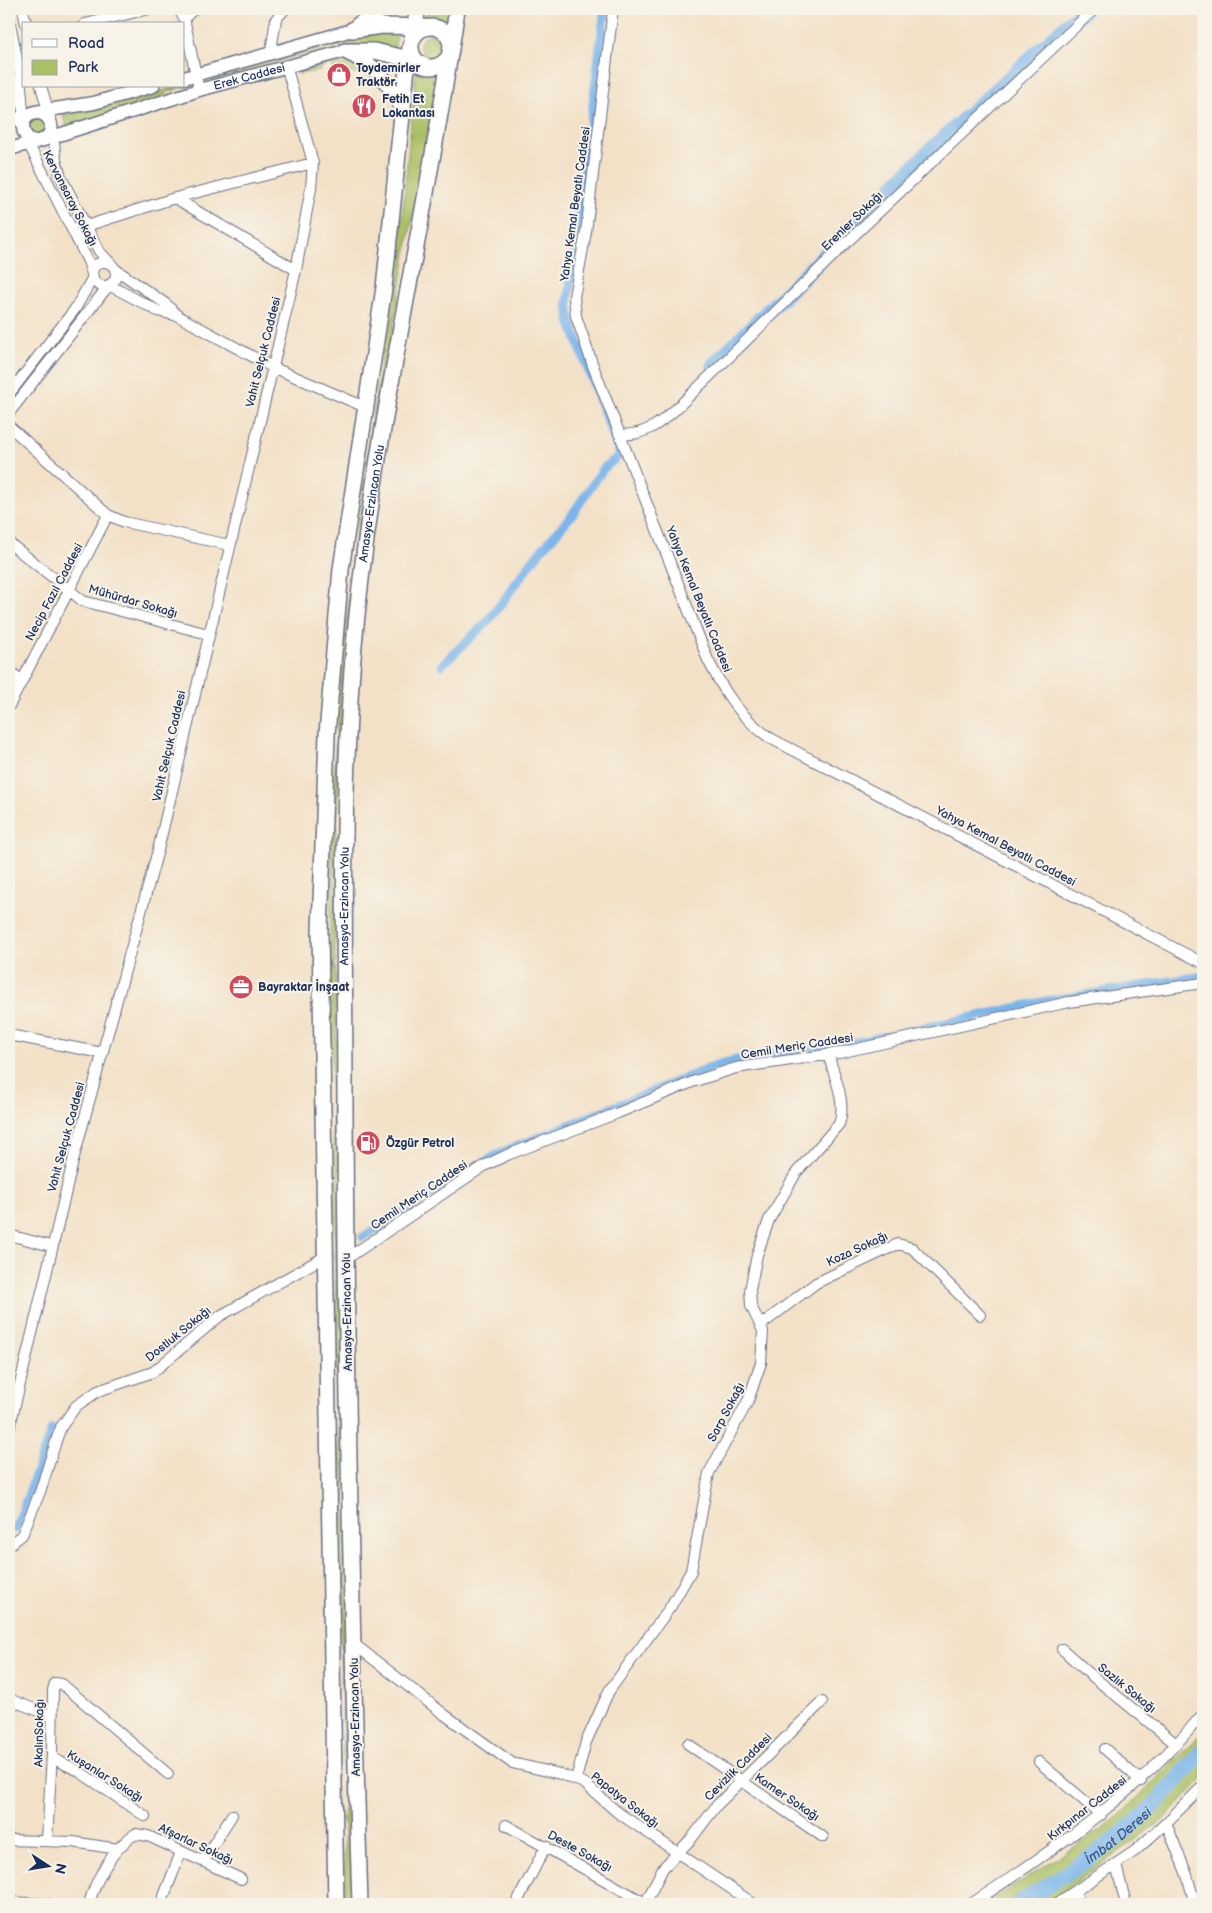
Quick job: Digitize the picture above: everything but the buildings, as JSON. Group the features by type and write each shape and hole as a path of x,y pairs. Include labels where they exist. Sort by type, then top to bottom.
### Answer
{"highway":[{"path":"352,30 382,9"},
{"path":"412,59 410,43 418,9"},
{"name":"Amasya-Erzincan Yolu","path":"360,1904 346,1260 343,894 347,756 352,665 377,466 457,9"},
{"path":"345,51 374,51 412,59 426,67 440,66 445,62 451,49 450,42 443,31 430,27 374,26 352,30"},
{"path":"410,43 418,31 430,27"},
{"path":"345,51 363,60 383,77 394,91 403,110"},
{"name":"Amasya-Erzincan Yolu","path":"336,1904 320,930 324,772 341,569 386,280 403,110 412,59"}],"main road":[{"name":"Erek Caddesi","path":"190,76 271,51 352,30"},
{"name":"Erek Caddesi","path":"9,149 34,143 53,131 286,65 345,51"},
{"path":"9,122 23,123 42,111 94,102 146,88"},
{"path":"42,111 48,116 53,131"},
{"path":"23,123 34,143"}],"street":[{"path":"23,9 26,22"},
{"path":"94,22 149,9"},
{"path":"178,9 184,22"},
{"path":"184,18 194,9"},
{"path":"271,51 276,19 285,9"},
{"name":"Yahya Kemal Beyatlı Caddesi","path":"613,9 586,232 574,297 576,316 619,434 708,660 727,696 748,721 770,738 998,854 1203,962"},
{"name":"Erenler Sokağı","path":"619,434 631,435 648,430 676,409 845,244 1094,9"},
{"path":"9,18 10,32 20,74 23,123"},
{"path":"185,28 190,76 199,90"},
{"name":"Vahit Selçuk Caddesi","path":"9,1430 51,1246 158,850 229,545 296,270 312,188 314,163 286,65"},
{"path":"41,88 42,111"},
{"name":"Kervansaray Sokağı","path":"53,131 56,160 61,177 100,251 114,268"},
{"name":"Kervansaray Sokağı","path":"34,143 88,261 93,277"},
{"path":"86,226 175,198 314,163"},
{"path":"175,198 296,270"},
{"name":"Kervansaray Sokağı","path":"93,277 94,270 99,264 106,263 114,268"},
{"path":"9,414 108,285 114,280 114,268"},
{"path":"114,268 163,301 178,316"},
{"path":"93,277 97,284 108,285 158,311 178,316 272,367 365,407"},
{"path":"9,394 75,309 93,277"},
{"path":"9,426 108,515 124,522 229,545"},
{"name":"Necip Fazıl Caddesi","path":"9,706 108,515"},
{"name":"Mühürdar Sokağı","path":"11,549 68,590 90,603 208,634"},
{"path":"9,670 22,681"},
{"name":"Cemil Meriç Caddesi","path":"346,1260 459,1182 507,1155 716,1074 754,1064 828,1054 1069,1002 1203,983"},
{"path":"9,1035 102,1053"},
{"name":"Sarp Sokağı","path":"576,1779 586,1742 610,1691 671,1606 691,1571 709,1473 740,1418 758,1374 763,1352 761,1325 751,1306 750,1290 760,1246 769,1220 796,1173 832,1134 841,1118 839,1095 828,1054"},
{"path":"9,1235 51,1246"},
{"name":"Koza Sokağı","path":"761,1325 816,1282 898,1244 912,1248 980,1315"},
{"name":"Dostluk Sokağı","path":"9,1545 22,1535 40,1492 59,1432 76,1406 98,1391 153,1372 220,1316 326,1256"},
{"name":"Papatya Sokağı","path":"354,1644 512,1763 576,1779 584,1783 617,1812 754,1904"},
{"name":"Sazlık Sokağı","path":"1062,1649 1095,1679 1176,1744"},
{"name":"AkalınSokağı","path":"47,1840 52,1758 51,1716 53,1686 58,1682 168,1774"},
{"path":"9,1700 51,1716"},
{"name":"Cevizlik Caddesi","path":"642,1902 663,1868 692,1838 726,1795 822,1702"},
{"name":"Kırkpınar Caddesi","path":"971,1904 1060,1846 1101,1815 1141,1781 1203,1714"},
{"name":"Kamer Sokağı","path":"688,1744 823,1837"},
{"path":"1105,1749 1141,1781"},
{"name":"Kuşanlar Sokağı","path":"52,1758 77,1770 145,1816"},
{"path":"1039,1762 1101,1815"},
{"path":"1056,1904 1116,1865 1166,1824 1203,1786"},
{"path":"203,1861 232,1815"},
{"path":"1166,1824 1187,1875 1195,1904"},
{"name":"Deste Sokağı","path":"506,1825 642,1902"},
{"name":"Afşarlar Sokağı","path":"89,1904 96,1885 118,1849 130,1837 141,1834 241,1879"},
{"path":"9,1840 47,1840 118,1849"},
{"path":"516,1904 546,1846"},
{"path":"161,1904 182,1852"},
{"path":"1116,1865 1126,1904"},
{"path":"1076,1891 1078,1904"},
{"path":"9,1902 48,1904"}],"green space":[{"path":"428,9 451,9 449,23 425,19"},
{"path":"398,31 394,50 342,46 297,56 212,81 210,77 347,38"},
{"path":"432,34 437,35 443,41 443,51 437,57 432,58 427,57 421,51 420,46 421,41 427,35"},
{"path":"348,62 362,65 358,74 334,69 331,63"},
{"path":"331,63 319,69 320,71 299,74 300,70"},
{"path":"416,71 438,73 381,396 343,710 337,809 335,935 352,1904 345,1904 330,934 332,808 342,650 364,475 400,238"},
{"path":"172,88 180,88 168,92 166,95 66,127 63,114 102,108"},
{"path":"34,118 42,118 47,123 45,134 34,136 29,131 29,123"},
{"path":"1203,1732 1203,1779 1164,1819 1046,1904 986,1904 1102,1829 1120,1815"}],"waterway":[{"path":"442,665 489,620 537,555 571,516 604,468 620,455 570,321 568,302 605,9"},
{"path":"714,365 930,151 1085,9"},
{"path":"363,1237 500,1153 720,1064 750,1057 832,1048 1046,1001 1203,976"},
{"path":"16,1529 52,1429"},
{"name":"İmbat Deresi","path":"1018,1904 1116,1839 1159,1800 1203,1750"}],"place":[{"name":"Toydemirler Traktör","path":"339,75"},
{"name":"Fetih Et Lokantası","path":"364,106"},
{"name":"Bayraktar İnşaat","path":"241,987"},
{"name":"Özgür Petrol","path":"368,1143"}]}
